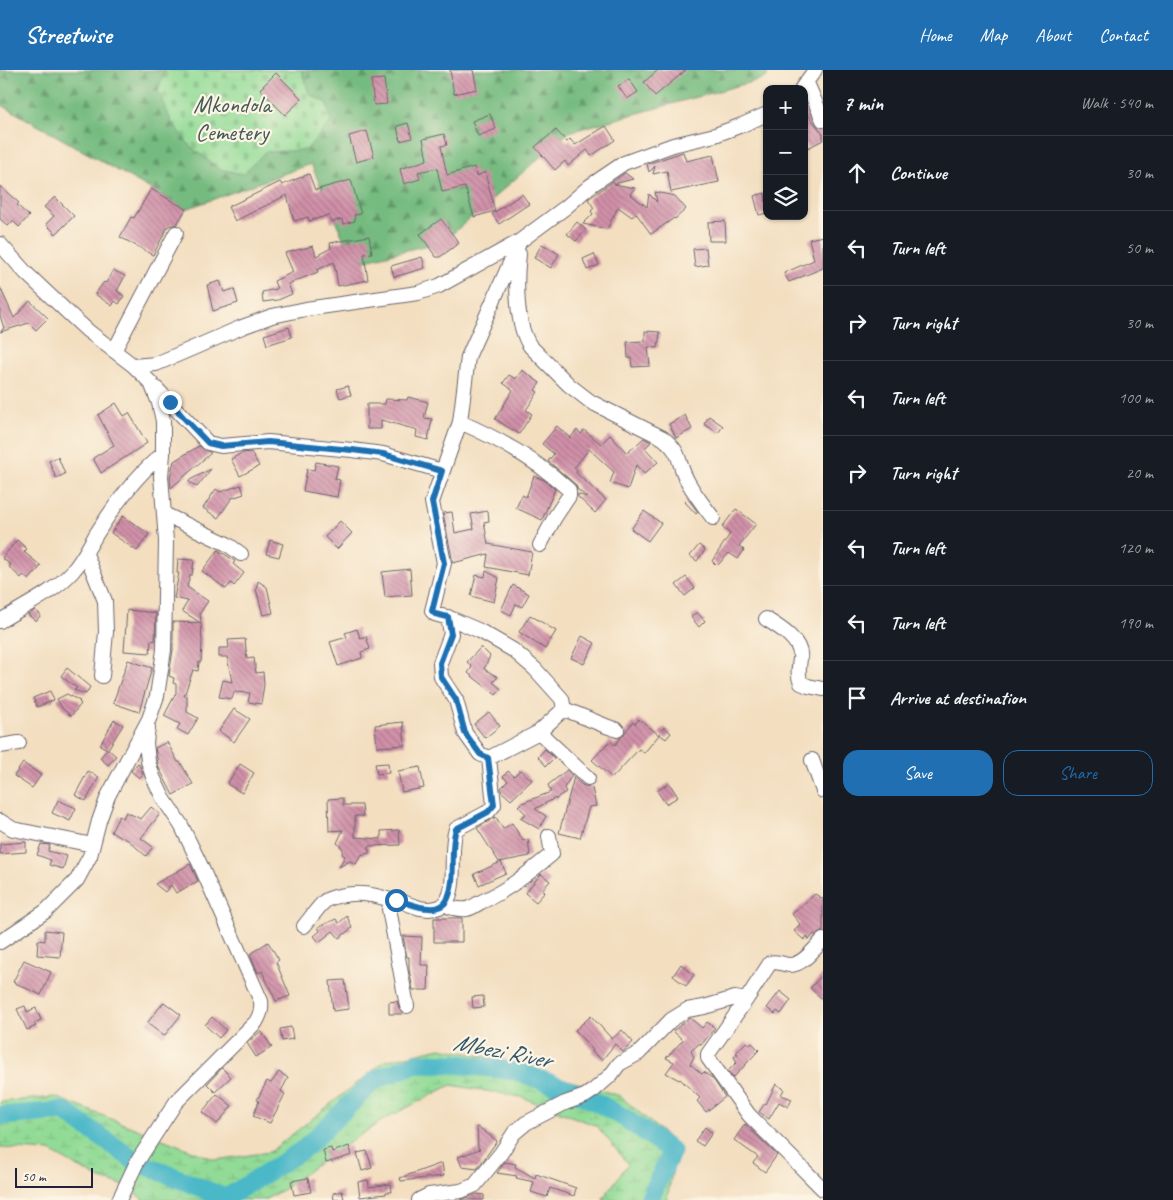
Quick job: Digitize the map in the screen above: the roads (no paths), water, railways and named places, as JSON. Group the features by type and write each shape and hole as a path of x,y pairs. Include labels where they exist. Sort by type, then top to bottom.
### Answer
{"street":[{"path":"805,85 815,70"},
{"path":"808,93 822,117"},
{"path":"134,366 156,364 272,316 425,291 439,286 520,241 566,207 590,186 624,163 673,145 715,135 763,116"},
{"path":"114,351 176,233"},
{"path":"520,241 468,357 460,422 432,502 444,563 432,611 435,614 448,617 480,631 513,650 562,699 564,709"},
{"path":"520,241 518,294 524,337 530,346 580,395 669,443 675,449 680,459 687,481 713,518"},
{"path":"0,244 26,273 88,331 134,366 208,443 221,446 268,442 352,450 383,454 442,471"},
{"path":"0,942 46,911 64,894 84,868 108,796 149,719 157,696 164,650 166,541 161,476 163,421 159,402 151,383"},
{"path":"460,422 510,446 568,490 569,496 540,545"},
{"path":"0,621 56,586 71,573 86,554 106,519 153,462 163,454"},
{"path":"164,514 227,544 240,554"},
{"path":"86,554 105,601 106,632 102,676"},
{"path":"448,617 451,634 440,663 441,677 456,700 465,733 480,754 488,758"},
{"path":"766,619 784,631 801,652 799,675 801,682 808,686 823,689"},
{"path":"564,709 618,730"},
{"path":"488,758 539,732 564,709"},
{"path":"119,1200 138,1162 176,1102 256,1022 262,1008 261,1001 199,862 181,825 152,777 146,743 149,719"},
{"path":"539,732 588,778"},
{"path":"0,746 19,743"},
{"path":"304,926 326,900 350,893 381,896 420,908 432,909 444,904 448,899 451,887 452,850 456,829 488,812 494,805 488,758"},
{"path":"812,760 823,791"},
{"path":"0,821 13,830 93,844"},
{"path":"444,904 455,908 467,908 492,898 511,887 552,854 549,836"},
{"path":"393,901 389,909 406,1006"},
{"path":"823,940 801,961 789,965 776,961 770,963 708,1054 708,1058 749,1115 823,1189"},
{"path":"419,1200 429,1195 461,1191 475,1184 501,1153 514,1133 526,1123 594,1090 611,1075 619,1064 639,1053 670,1020 687,1010 735,998 746,1000"}],"waterway":[{"name":"Mbezi River","path":"0,1116 64,1111 135,1161 226,1198 304,1149 375,1080 417,1063 456,1064 517,1071 585,1096 623,1117 672,1151 649,1200"}],"park label":[{"name":"Mkondola Cemetery","path":"232,118"}]}
